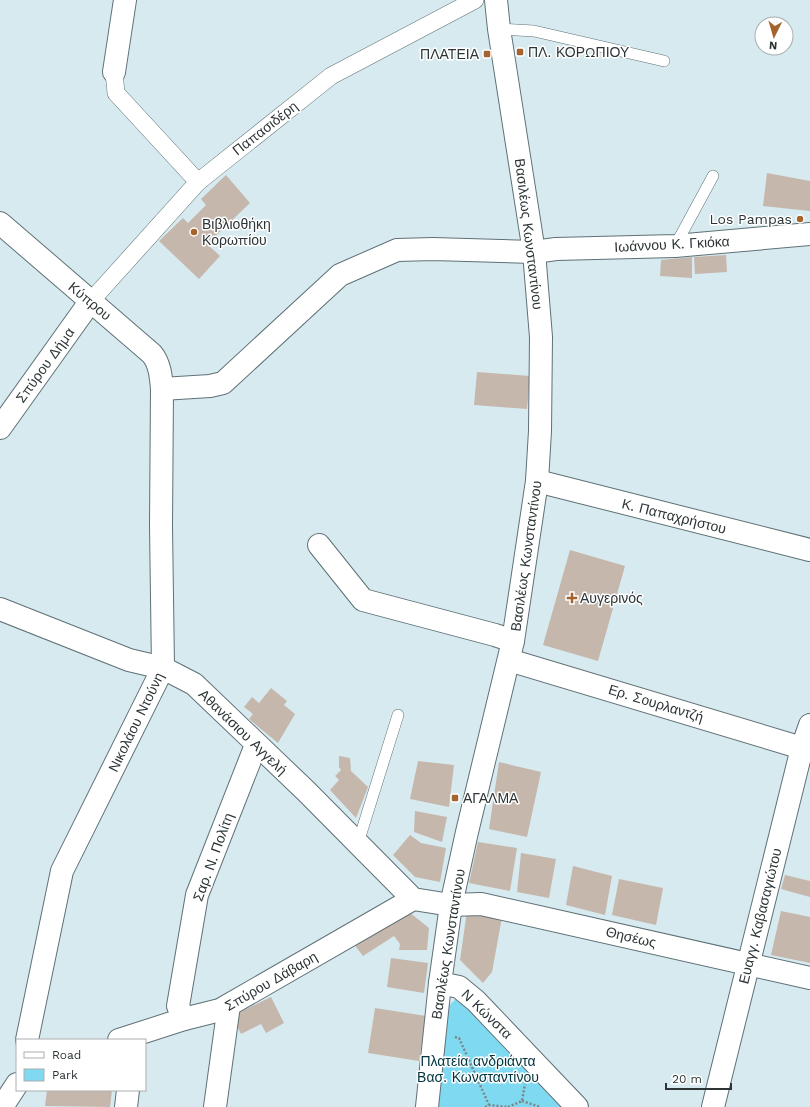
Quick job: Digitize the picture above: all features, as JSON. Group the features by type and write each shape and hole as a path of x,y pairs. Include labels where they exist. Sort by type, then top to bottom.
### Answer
{"street":[{"path":"125,0 114,72 116,93 198,182"},
{"name":"Παπασιδέρη","path":"90,302 198,182 331,76 475,0"},
{"name":"Βασιλέως Κωνσταντίνου","path":"427,1107 440,983 451,905 467,832 511,651 537,481 540,432 541,337 534,252 499,29 496,0"},
{"name":"Κύπρου","path":"0,223 152,354 157,360 160,369 162,389"},
{"name":"Ιωάννου Κ. Γκιόκα","path":"162,389 210,386 224,383 340,275 398,250 433,249 534,252 556,249 674,246 810,234"},
{"name":"Σπύρου Δήμα","path":"0,428 90,302"},
{"name":"Νικολάου Ντούνη","path":"27,1039 62,871 163,668 161,526 162,389"},
{"name":"Κ. Παπαχρήστου","path":"537,481 810,550"},
{"name":"Ερ. Σουρλαντζή","path":"319,545 363,600 495,635 511,651 802,748"},
{"name":"Αθανάσιου Αγγελή","path":"0,609 129,660 163,668 194,684 256,745 306,791 413,899"},
{"name":"Ευαγγ. Καβασαγιώτου","path":"713,1107 802,748 810,725"},
{"name":"Σαρ. Ν. Πολίτη","path":"184,1019 178,1006 198,895 256,745"},
{"path":"413,899 451,905"},
{"name":"Σπύρου Δάβαρη","path":"130,1038 184,1019 220,1010 413,899"},
{"name":"Θησέως","path":"451,905 481,904 810,978"},
{"name":"Ν Κώνστα","path":"440,983 459,986 479,1004 578,1107"},
{"path":"215,1107 229,1005"},
{"path":"2,1107 16,1086"},
{"path":"126,1107 128,1091"}],"lane":[{"path":"499,29 534,31 664,61"},
{"path":"674,246 713,176"},
{"path":"358,843 398,715"}],"path":[{"path":"435,1034 459,1038 489,1105"},
{"path":"522,1101 540,1107"},
{"path":"484,1107 489,1105 508,1107"}],"green space":[{"name":"Πλατεία ανδριάντα Βασ. Κωνσταντίνου","path":"456,999 471,1005 567,1107 435,1107 445,1009"}],"building":[{"path":"767,173 810,181 810,211 763,206"},
{"name":"Βιβλιοθήκη Κορωπίου","path":"226,175 250,203 207,244 220,256 199,279 159,241 183,218 188,223 206,205 201,199"},
{"path":"726,255 727,272 695,274 694,257"},
{"path":"692,257 692,278 660,276 661,260"},
{"path":"477,372 530,376 527,409 474,405"},
{"path":"570,550 625,566 598,661 543,645"},
{"path":"271,688 287,701 284,705 295,714 278,743 249,719 253,714 244,707 252,697 259,703"},
{"path":"339,756 350,758 351,771 368,787 356,818 330,790 339,780 335,776 341,770 339,767"},
{"path":"418,761 454,765 449,807 410,799"},
{"path":"499,762 541,772 527,837 489,829"},
{"path":"415,811 447,817 442,842 414,832"},
{"path":"410,835 421,843 446,848 440,882 415,877 393,855"},
{"path":"478,842 517,848 510,891 469,883"},
{"path":"521,853 556,859 549,898 517,892"},
{"path":"573,866 612,876 605,915 566,905"},
{"path":"785,875 810,881 810,897 781,889"},
{"path":"619,879 663,888 656,925 612,915"},
{"path":"467,911 502,917 492,972 483,983 460,960"},
{"path":"781,911 810,917 810,963 771,955"},
{"path":"409,912 429,928 427,950 399,950 400,944 394,936 363,956 353,943"},
{"path":"391,958 428,963 424,993 387,987"},
{"path":"271,997 284,1023 266,1033 261,1024 241,1034 232,1016"},
{"path":"375,1008 426,1016 419,1061 368,1053"},
{"path":"47,1091 112,1091 110,1107 45,1106"}],"place":[{"name":"ΠΛ. ΚΟΡΩΠΙΟΥ","path":"520,52"},
{"name":"ΠΛΑΤΕΙΑ","path":"487,54"},
{"name":"Los Pampas","path":"800,219"},
{"name":"Βιβλιοθήκη Κορωπίου","path":"194,232"},
{"name":"Αυγερινός","path":"572,598"},
{"name":"ΑΓΑΛΜΑ","path":"455,798"}]}
